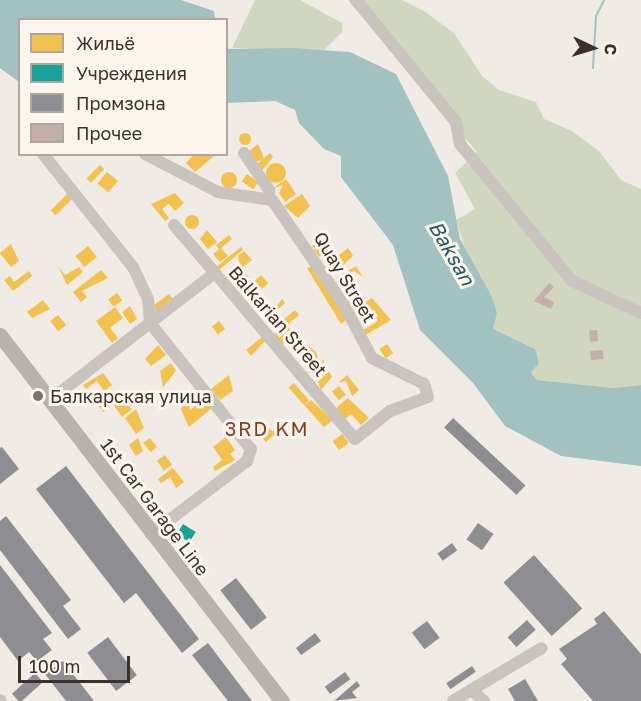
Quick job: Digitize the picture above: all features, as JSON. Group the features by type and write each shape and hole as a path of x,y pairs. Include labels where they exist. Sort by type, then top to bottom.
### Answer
{"main road":[{"name":"1st Car Garage Line","path":"0,335 151,534 282,701"}],"street":[{"path":"356,0 456,122 460,144 572,281 641,313"},
{"path":"149,156 218,192 269,199 269,189 244,153"},
{"path":"45,156 133,267 148,299 150,323 252,453 151,534"},
{"name":"Quay Street","path":"269,199 289,219 372,357 429,390 425,400 390,411 356,439"},
{"path":"174,225 214,273"},
{"name":"Balkarian Street","path":"50,400 214,273 356,439"},
{"path":"453,701 542,648"},
{"path":"471,690 484,701"}],"green space":[{"path":"255,0 300,0 342,23 342,32 324,50 232,48"},
{"path":"348,0 402,0 424,11 454,33 482,76 499,90 536,102 544,119 572,131 599,151 621,180 641,189 641,385 614,388 537,380 531,371 535,349 493,329 492,297 468,257 456,220 475,209 455,173 477,152"}],"water":[{"path":"0,0 181,0 214,11 215,18 18,18 18,81 0,68"},
{"name":"Baksan","path":"293,48 350,52 396,74 448,176 460,239 492,297 497,313 493,329 535,349 539,363 531,372 537,380 614,388 641,385 641,466 561,456 505,426 473,383 420,330 393,245 341,177 341,156 324,149 299,123 295,110 275,101 228,103 228,49"}],"building: Жильё":[{"path":"245,133 251,139 245,145 239,139"},
{"path":"258,144 264,158 270,153 273,157 260,173 254,166 262,160 255,162 248,152"},
{"path":"192,156 214,156 195,172 186,163"},
{"path":"276,163 283,166 286,173 283,180 276,183 269,180 266,173 269,166"},
{"path":"100,165 104,169 91,183 87,178"},
{"path":"107,172 118,181 108,192 98,184"},
{"path":"229,172 237,180 229,188 221,180"},
{"path":"247,174 258,182 253,190 242,181"},
{"path":"286,179 296,194 285,202 279,193 283,185 272,189"},
{"path":"175,193 184,203 175,211 169,204 162,209 169,218 165,221 151,204"},
{"path":"67,194 72,199 56,215 51,210"},
{"path":"302,194 310,206 298,218 284,206"},
{"path":"192,215 197,217 199,222 197,227 192,229 187,227 185,222 187,217"},
{"path":"207,230 217,242 208,249 200,239"},
{"path":"328,233 329,250 319,257 312,246"},
{"path":"229,235 232,239 221,248 228,256 220,262 213,254 219,249 216,245"},
{"path":"11,244 19,261 11,267 0,253"},
{"path":"88,246 97,257 84,267 76,256"},
{"path":"241,247 243,250 219,270 216,267"},
{"path":"348,248 353,256 335,273 328,264"},
{"path":"244,251 252,260 240,269 238,256"},
{"path":"314,265 346,320 341,324 307,268"},
{"path":"58,266 65,275 79,267 83,272 67,285"},
{"path":"356,266 363,277 354,271 348,275 353,283 344,289 337,277"},
{"path":"101,270 108,278 82,291 87,297 81,302 73,292"},
{"path":"29,271 32,276 13,291 4,280 10,276 14,282"},
{"path":"242,273 247,275 249,280 247,285 242,287 237,285 235,280 237,275"},
{"path":"261,275 268,283 261,289 254,281"},
{"path":"254,287 260,294 252,301 246,294"},
{"path":"357,291 363,301 355,306 349,296"},
{"path":"117,293 122,300 113,307 108,299"},
{"path":"169,294 175,302 157,315 154,305"},
{"path":"261,295 272,307 264,314 253,303"},
{"path":"372,298 391,320 366,335 363,330 378,321 364,312 362,304"},
{"path":"282,299 285,303 276,311 283,320 276,327 268,318"},
{"path":"43,300 50,309 32,318 27,312"},
{"path":"130,306 137,319 130,324 122,312"},
{"path":"115,307 123,318 110,328 118,338 112,343 96,321"},
{"path":"295,310 299,315 287,325 293,333 282,345 274,334 286,324 283,320"},
{"path":"58,315 66,325 58,331 50,321"},
{"path":"219,321 225,329 218,334 212,326"},
{"path":"263,336 266,340 251,356 246,350"},
{"path":"297,337 316,352 319,361 313,366 304,361 307,351 299,357 290,343"},
{"path":"387,344 393,353 386,358 380,349"},
{"path":"158,345 166,355 151,366 145,359"},
{"path":"323,360 332,377 321,390 315,373 307,373"},
{"path":"171,363 176,371 163,387 160,371"},
{"path":"103,373 112,385 104,391 97,381 86,389 83,385"},
{"path":"229,375 233,391 220,400 211,389"},
{"path":"347,375 359,390 352,396 346,381 338,383"},
{"path":"294,383 309,400 304,405 289,388"},
{"path":"339,386 346,395 339,400 332,392"},
{"path":"197,388 201,393 189,403 190,410 206,398 213,407 189,427 178,403"},
{"path":"116,395 132,409 122,417 113,404 103,412 97,404"},
{"path":"348,398 369,418 361,425 351,414 344,420 339,414 337,407"},
{"path":"311,400 333,420 324,427 304,405"},
{"path":"136,409 144,428 136,434 125,418"},
{"path":"264,425 276,433 266,442 257,431"},
{"path":"342,434 349,443 339,450 333,441"},
{"path":"226,437 235,450 230,454 235,460 215,471 213,467 222,460 213,447"},
{"path":"138,438 143,451 136,456 129,445"},
{"path":"150,438 157,447 151,452 143,443"},
{"path":"165,455 172,465 164,471 157,461"},
{"path":"173,468 184,482 176,488 170,477 161,483 158,479"}],"building: Учреждения":[{"path":"183,524 196,532 189,542 177,534"}],"building: Промзона":[{"path":"453,418 525,486 517,495 444,428"},
{"path":"2,447 19,469 0,484 0,448"},
{"path":"66,466 199,639 182,653 136,593 124,603 36,489"},
{"path":"6,516 71,600 63,606 81,629 68,639 0,550 0,521"},
{"path":"478,523 494,534 482,550 467,539"},
{"path":"452,543 457,550 443,561 437,554"},
{"path":"534,555 582,609 552,636 504,582"},
{"path":"0,565 52,633 43,639 52,650 37,661 29,652 18,661 0,637"},
{"path":"236,578 267,617 251,630 220,590"},
{"path":"604,611 641,654 641,701 593,701 561,664 567,659 559,649 597,624 594,619"},
{"path":"527,620 536,630 516,647 508,637"},
{"path":"427,621 440,638 424,649 412,632"},
{"path":"315,633 321,641 301,655 296,648"},
{"path":"108,637 137,675 116,691 87,653"},
{"path":"208,643 252,701 228,701 192,655"},
{"path":"63,661 94,701 66,701 45,674"},
{"path":"472,666 476,672 450,689 446,683"},
{"path":"345,672 350,679 330,694 325,687"},
{"path":"35,673 43,682 22,701 18,701 12,694"},
{"path":"525,679 538,701 515,701 508,689"},
{"path":"357,681 360,686 352,692 357,698 334,701"}],"building: Прочее":[{"path":"549,283 554,287 544,297 554,302 551,309 534,301"},
{"path":"597,330 598,341 590,342 589,331"},
{"path":"603,350 604,359 591,360 590,351"}],"waterway":[{"path":"593,68 596,16 604,0"}],"place":[{"name":"Балкарская улица","path":"38,396"}],"district":[{"name":"3RD KM","path":"267,428"}]}
